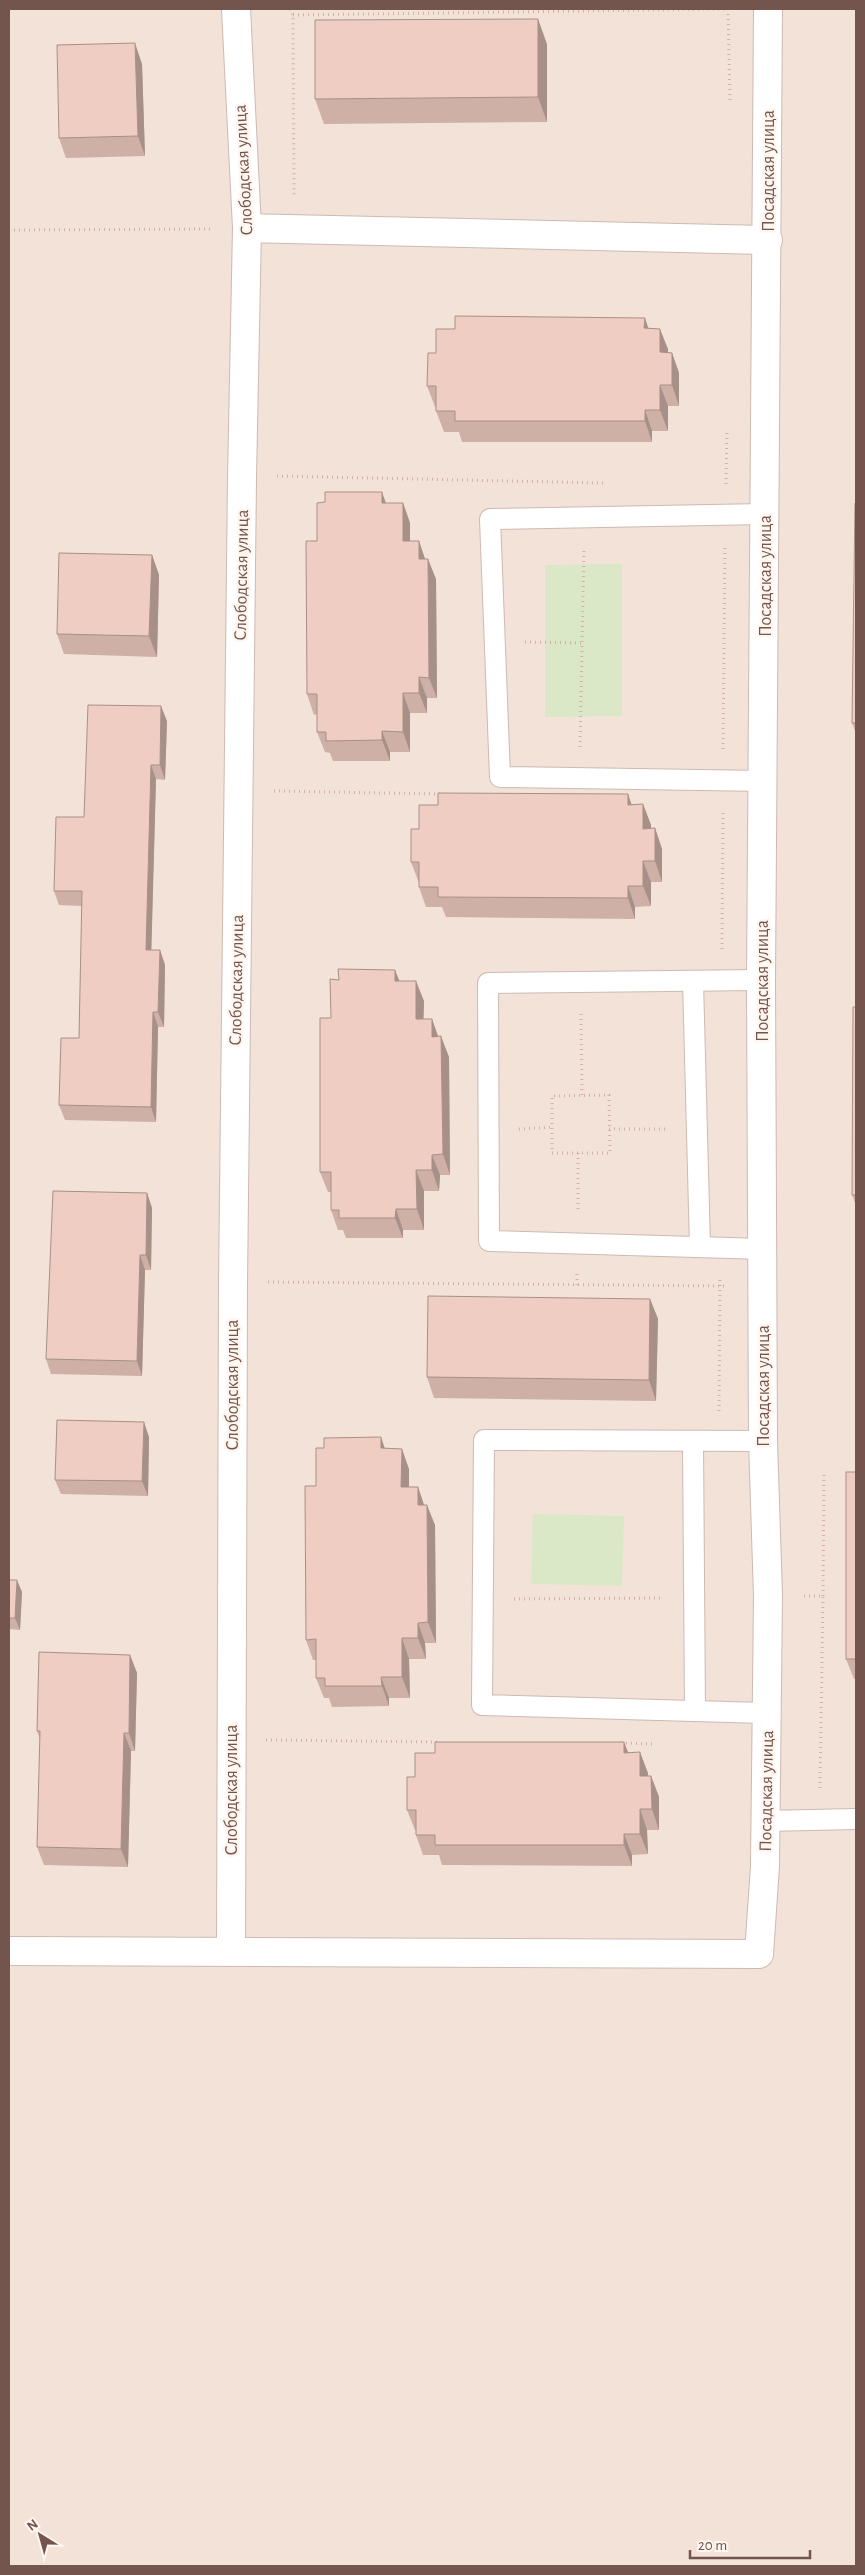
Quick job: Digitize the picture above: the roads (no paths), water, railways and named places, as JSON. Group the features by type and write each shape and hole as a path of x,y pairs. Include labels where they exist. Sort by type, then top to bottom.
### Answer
{"street":[{"name":"Слободская улица","path":"231,1952 233,1284 242,478 247,228 236,9"},
{"name":"Посадская улица","path":"231,1952 759,1954 765,1820 768,1596 763,1441 764,1249 761,980 768,240 768,9"},
{"path":"247,228 768,240"},
{"path":"9,1951 231,1952"}],"lane":[{"path":"764,780 500,777 490,519 766,514"},
{"path":"761,980 488,983 489,1240 764,1249"},
{"path":"693,981 700,1247"},
{"path":"763,1441 484,1440 482,1705 766,1713"},
{"path":"693,1441 695,1712"},
{"path":"765,1820 856,1819"}]}
